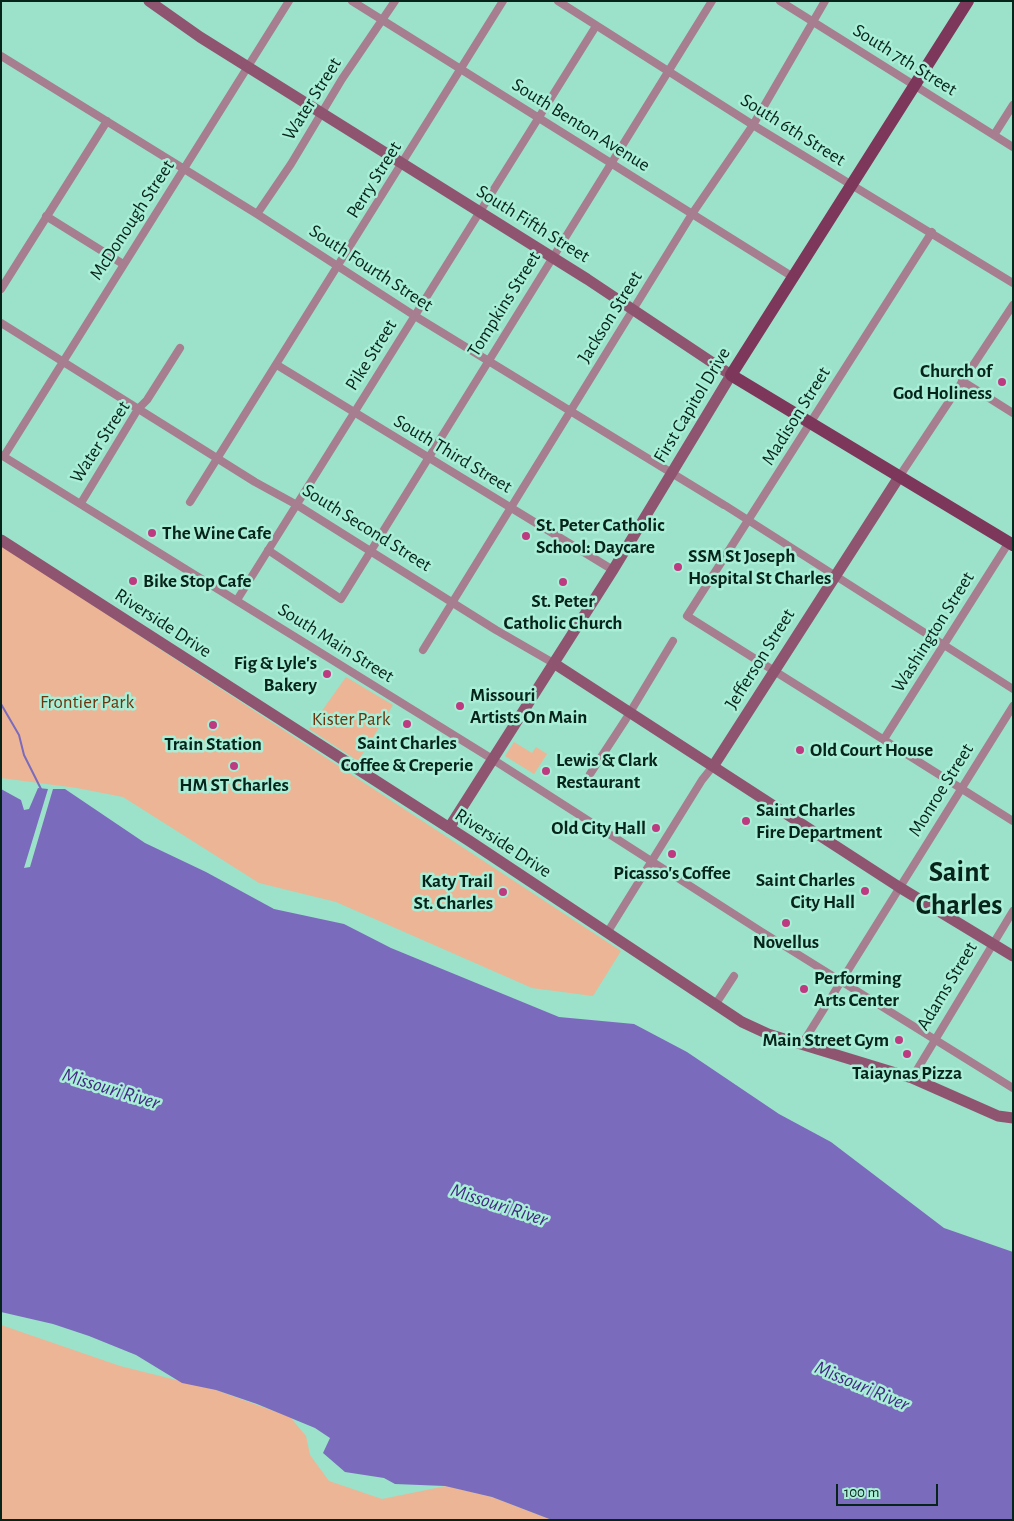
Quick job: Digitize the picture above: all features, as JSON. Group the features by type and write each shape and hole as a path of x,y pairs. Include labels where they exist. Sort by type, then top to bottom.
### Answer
{"main road":[{"name":"First Capitol Drive","path":"731,375 968,1"},
{"name":"South Fifth Street","path":"731,375 1011,544"}],"street":[{"name":"South Fifth Street","path":"149,1 202,39 480,212 634,310 731,375"},
{"name":"McDonough Street","path":"3,456 289,1"},
{"name":"South Benton Avenue","path":"352,1 793,277"},
{"name":"Water Street","path":"257,214 395,1"},
{"name":"Perry Street","path":"190,502 462,70 503,1"},
{"name":"South 6th Street","path":"558,1 753,125 932,232 1013,283"},
{"name":"Tompkins Street","path":"268,550 341,599 712,1"},
{"name":"South 7th Street","path":"780,1 1013,147"},
{"name":"Jackson Street","path":"422,650 692,214 753,125 825,1"},
{"name":"Pike Street","path":"236,600 596,26"},
{"name":"South Fourth Street","path":"1,56 257,214 415,316 725,506 1013,689"},
{"path":"994,135 1013,105"},
{"path":"1,289 107,121"},
{"path":"46,216 124,264"},
{"name":"Madison Street","path":"774,670 687,616 932,232"},
{"name":"Jefferson Street","path":"607,933 702,780 714,765 899,476 1013,305"},
{"name":"South Second Street","path":"1,323 218,459 297,505 554,664 714,765 899,886 1013,956"},
{"name":"Water Street","path":"80,503 138,409 147,400 180,348"},
{"name":"South Third Street","path":"277,365 613,570"},
{"name":"First Capitol Drive","path":"449,828 613,570 731,375"},
{"path":"962,381 1013,413"},
{"name":"South Main Street","path":"3,456 494,760 652,862 1013,1088"},
{"name":"Riverside Drive","path":"1,540 449,828 715,1005 756,1029 912,1078 998,1116 1013,1118"},
{"name":"Washington Street","path":"884,739 943,645 1011,544"},
{"path":"590,774 630,712 672,641"},
{"path":"774,670 1013,821"},
{"name":"Monroe Street","path":"802,1044 1013,706"},
{"name":"Adams Street","path":"912,1078 1013,911"},
{"path":"715,1005 734,976"}],"green space":[{"name":"Frontier Park","path":"1,545 621,951 593,996 532,988 336,902 259,883 123,797 77,788 1,778"},
{"name":"Kister Park","path":"346,677 393,705 358,761 309,729"},
{"path":"514,742 532,753 536,747 547,754 534,774 505,756"},
{"path":"1,1325 120,1366 216,1390 290,1417 306,1436 310,1455 329,1481 382,1499 446,1486 492,1497 552,1520 1,1520"}],"water":[{"name":"Missouri River","path":"38,788 48,789 24,868 30,867 53,789 65,789 145,843 206,872 274,909 344,924 391,948 559,1017 634,1024 687,1052 779,1114 831,1142 944,1228 1013,1252 1013,1520 552,1520 492,1497 445,1486 395,1484 384,1478 345,1472 323,1453 330,1438 315,1428 257,1404 216,1390 182,1383 136,1355 89,1336 53,1324 1,1312 1,789 21,800 24,810 29,809"}],"waterway":[{"path":"1,704 19,735 24,755 41,789"}],"place":[{"name":"Church of God Holiness","path":"1002,382"},
{"name":"The Wine Cafe","path":"152,533"},
{"name":"St. Peter Catholic School: Daycare","path":"526,536"},
{"name":"SSM St Joseph Hospital St Charles","path":"678,567"},
{"name":"Bike Stop Cafe","path":"133,581"},
{"name":"St. Peter Catholic Church","path":"563,582"},
{"name":"Fig & Lyle's Bakery","path":"327,674"},
{"name":"Missouri Artists On Main","path":"460,706"},
{"name":"Saint Charles Coffee & Creperie","path":"407,724"},
{"name":"Train Station","path":"213,725"},
{"name":"Old Court House","path":"800,750"},
{"name":"HM ST Charles","path":"234,766"},
{"name":"Lewis & Clark Restaurant","path":"546,771"},
{"name":"Saint Charles Fire Department","path":"746,821"},
{"name":"Old City Hall","path":"656,828"},
{"name":"Picasso's Coffee","path":"672,854"},
{"name":"Saint Charles City Hall","path":"865,891"},
{"name":"Katy Trail St. Charles","path":"503,892"},
{"name":"Novellus","path":"786,923"},
{"name":"Performing Arts Center","path":"804,989"},
{"name":"Main Street Gym","path":"899,1040"},
{"name":"Taiaynas Pizza","path":"907,1054"}],"district":[{"name":"Saint Charles","path":"959,889"}]}
